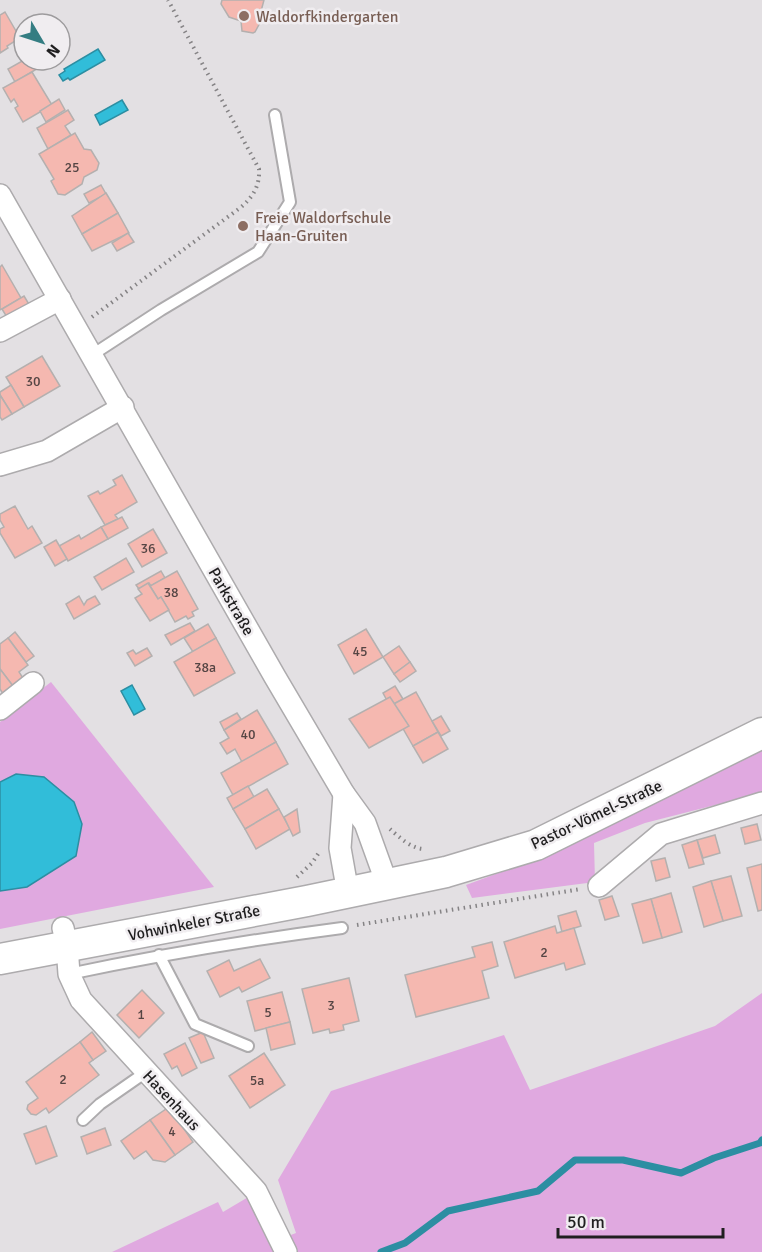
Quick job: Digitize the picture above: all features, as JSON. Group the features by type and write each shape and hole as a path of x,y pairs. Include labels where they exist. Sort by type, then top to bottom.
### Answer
{"main road":[{"name":"Pastor-Vömel-Straße","path":"387,884 446,872 536,845 762,733"},
{"name":"Vohwinkeler Straße","path":"0,959 66,949 387,884"}],"street":[{"name":"Parkstraße","path":"0,195 344,795 365,823 387,884"},
{"path":"0,331 60,299"},
{"path":"0,465 46,451 123,408"},
{"path":"0,709 33,683"},
{"path":"344,795 340,848 348,893"},
{"path":"600,886 661,834 762,803"},
{"name":"Hasenhaus","path":"66,949 81,1000 256,1191 285,1248"}],"lane":[{"path":"92,355 161,310 258,252 290,202 275,115"},
{"name":"Vohwinkeler Straße","path":"66,949 159,955 342,927"},
{"name":"Vohwinkeler Straße","path":"159,955 195,1024 248,1046"},
{"path":"83,1120 100,1104 146,1072"}],"path":[{"path":"77,329 240,208 250,199 260,181 260,169 168,0"},
{"path":"365,823 377,816 399,838 420,849 429,848"},
{"path":"296,878 312,863 322,847 340,848"},
{"path":"342,927 600,886"}],"shaded area":[{"path":"51,682 214,887 0,929 0,722"},
{"path":"762,750 762,793 645,823 594,843 595,882 472,898 466,885 545,856"},
{"path":"762,993 762,1252 112,1252 218,1202 223,1212 250,1196 275,1241 296,1233 278,1180 331,1091 504,1035 530,1090 715,1026"}],"water":[{"path":"98,49 105,60 70,80 68,78 63,81 59,75 64,72 72,72 72,64"},
{"path":"122,100 128,110 100,125 95,115"},
{"path":"132,685 145,709 134,715 121,691"},
{"path":"16,774 44,777 74,802 82,824 76,856 27,887 0,891 0,782"}],"building":[{"name":"Waldorfkindergarten","path":"222,0 264,0 260,15 262,19 255,32 242,31 241,21 229,17 221,4"},
{"path":"5,12 12,24 12,43 0,53 0,15"},
{"path":"12,67 12,72 32,72 15,82 8,69"},
{"path":"32,72 52,105 23,122 15,108 18,106 14,99 11,102 3,88"},
{"path":"59,99 65,110 46,122 40,111"},
{"path":"68,110 74,120 65,126 71,135 48,149 37,128"},
{"path":"75,133 84,149 91,150 99,163 97,170 84,177 82,184 65,195 58,194 51,181 54,179 39,154"},
{"path":"101,185 106,194 89,203 84,194"},
{"path":"106,193 118,213 82,234 72,216"},
{"path":"118,213 129,233 92,251 82,234"},
{"path":"128,233 134,242 117,251 112,243"},
{"path":"2,265 21,298 0,310 0,267"},
{"path":"24,296 30,306 8,319 2,309"},
{"path":"42,356 60,386 24,407 6,377"},
{"path":"11,385 24,407 12,414 0,395 0,392"},
{"path":"0,395 12,414 2,420 0,417"},
{"path":"122,475 137,502 115,515 118,519 105,525 88,496 98,491 100,494 116,485 113,480"},
{"path":"15,506 28,529 32,526 42,543 15,558 0,533 0,529 4,527 0,514"},
{"path":"122,517 128,528 108,539 101,527"},
{"path":"101,527 108,539 68,561 59,546 79,535 81,539"},
{"path":"153,529 167,553 142,567 128,544"},
{"path":"56,540 67,559 55,566 44,547"},
{"path":"126,558 134,572 102,590 94,577"},
{"path":"161,571 165,578 151,586 149,583 139,589 136,585"},
{"path":"177,571 198,609 192,612 194,616 188,619 186,616 175,622 161,597 158,599 150,586"},
{"path":"148,583 158,599 161,597 169,610 150,621 135,598 142,594 138,589"},
{"path":"79,596 84,605 87,600 95,596 100,604 74,619 66,604"},
{"path":"190,623 195,631 171,645 165,635"},
{"path":"208,624 216,638 193,652 184,638"},
{"path":"366,629 383,657 354,674 338,645"},
{"path":"15,632 34,656 26,662 8,638"},
{"path":"8,638 28,665 19,672 23,678 13,686 0,669 0,644"},
{"path":"216,638 235,673 194,696 174,662"},
{"path":"399,646 410,662 394,674 383,657"},
{"path":"147,648 152,656 135,666 127,653 133,650 136,654"},
{"path":"410,662 416,671 400,682 394,674"},
{"path":"0,669 13,686 3,694 0,689"},
{"path":"395,686 403,699 390,706 383,693"},
{"path":"416,692 438,732 413,746 390,706"},
{"path":"390,697 409,726 369,748 349,719"},
{"path":"257,710 276,742 242,762 235,749 227,754 220,743 229,738 224,730"},
{"path":"237,713 241,719 224,730 220,722"},
{"path":"441,716 450,731 441,736 432,721"},
{"path":"438,732 448,749 423,763 413,746"},
{"path":"276,742 288,764 233,795 221,773"},
{"path":"248,786 254,797 233,809 227,798"},
{"path":"267,789 279,809 245,829 233,809"},
{"path":"279,809 290,829 256,849 245,829"},
{"path":"297,809 300,832 293,836 284,817"},
{"path":"757,824 761,840 745,844 741,828"},
{"path":"715,835 720,853 703,858 697,840"},
{"path":"697,840 704,864 689,868 682,845"},
{"path":"665,858 670,877 656,881 651,861"},
{"path":"762,864 762,910 758,911 747,868"},
{"path":"731,876 742,916 723,921 711,881"},
{"path":"711,881 723,921 704,927 693,887"},
{"path":"671,893 682,932 662,938 651,899"},
{"path":"612,896 619,916 605,920 599,900"},
{"path":"651,899 662,938 643,943 632,904"},
{"path":"576,911 581,926 562,932 558,916"},
{"path":"555,926 557,933 574,928 585,964 566,970 564,963 515,978 504,942"},
{"path":"492,942 498,966 482,971 489,998 416,1017 405,975 475,957 472,947"},
{"path":"260,959 270,978 242,992 239,987 220,997 207,971 229,960 234,971"},
{"path":"349,978 359,1021 343,1025 344,1030 330,1033 329,1029 313,1033 302,989"},
{"path":"142,990 164,1013 139,1038 117,1015"},
{"path":"282,992 290,1022 255,1031 247,1001"},
{"path":"290,1022 295,1044 271,1050 266,1028"},
{"path":"92,1032 106,1051 93,1060 80,1042"},
{"path":"203,1032 214,1058 201,1063 189,1038"},
{"path":"80,1042 93,1060 89,1063 99,1075 49,1113 46,1108 36,1115 31,1114 27,1109 28,1105 38,1098 26,1082"},
{"path":"185,1043 197,1068 182,1076 177,1066 172,1069 164,1054"},
{"path":"264,1053 285,1085 250,1108 229,1076"},
{"path":"169,1107 193,1142 175,1155 150,1120"},
{"path":"150,1120 175,1155 165,1162 153,1160 146,1151 134,1159 121,1141"},
{"path":"46,1126 57,1156 36,1164 24,1134"},
{"path":"105,1128 111,1145 87,1154 81,1137"}],"waterway":[{"path":"381,1252 405,1243 448,1211 538,1191 575,1160 623,1160 681,1173 714,1158 760,1143 762,1140"}],"place":[{"name":"Waldorfkindergarten","path":"244,16"},
{"name":"Freie Waldorfschule Haan-Gruiten","path":"243,226"}]}
